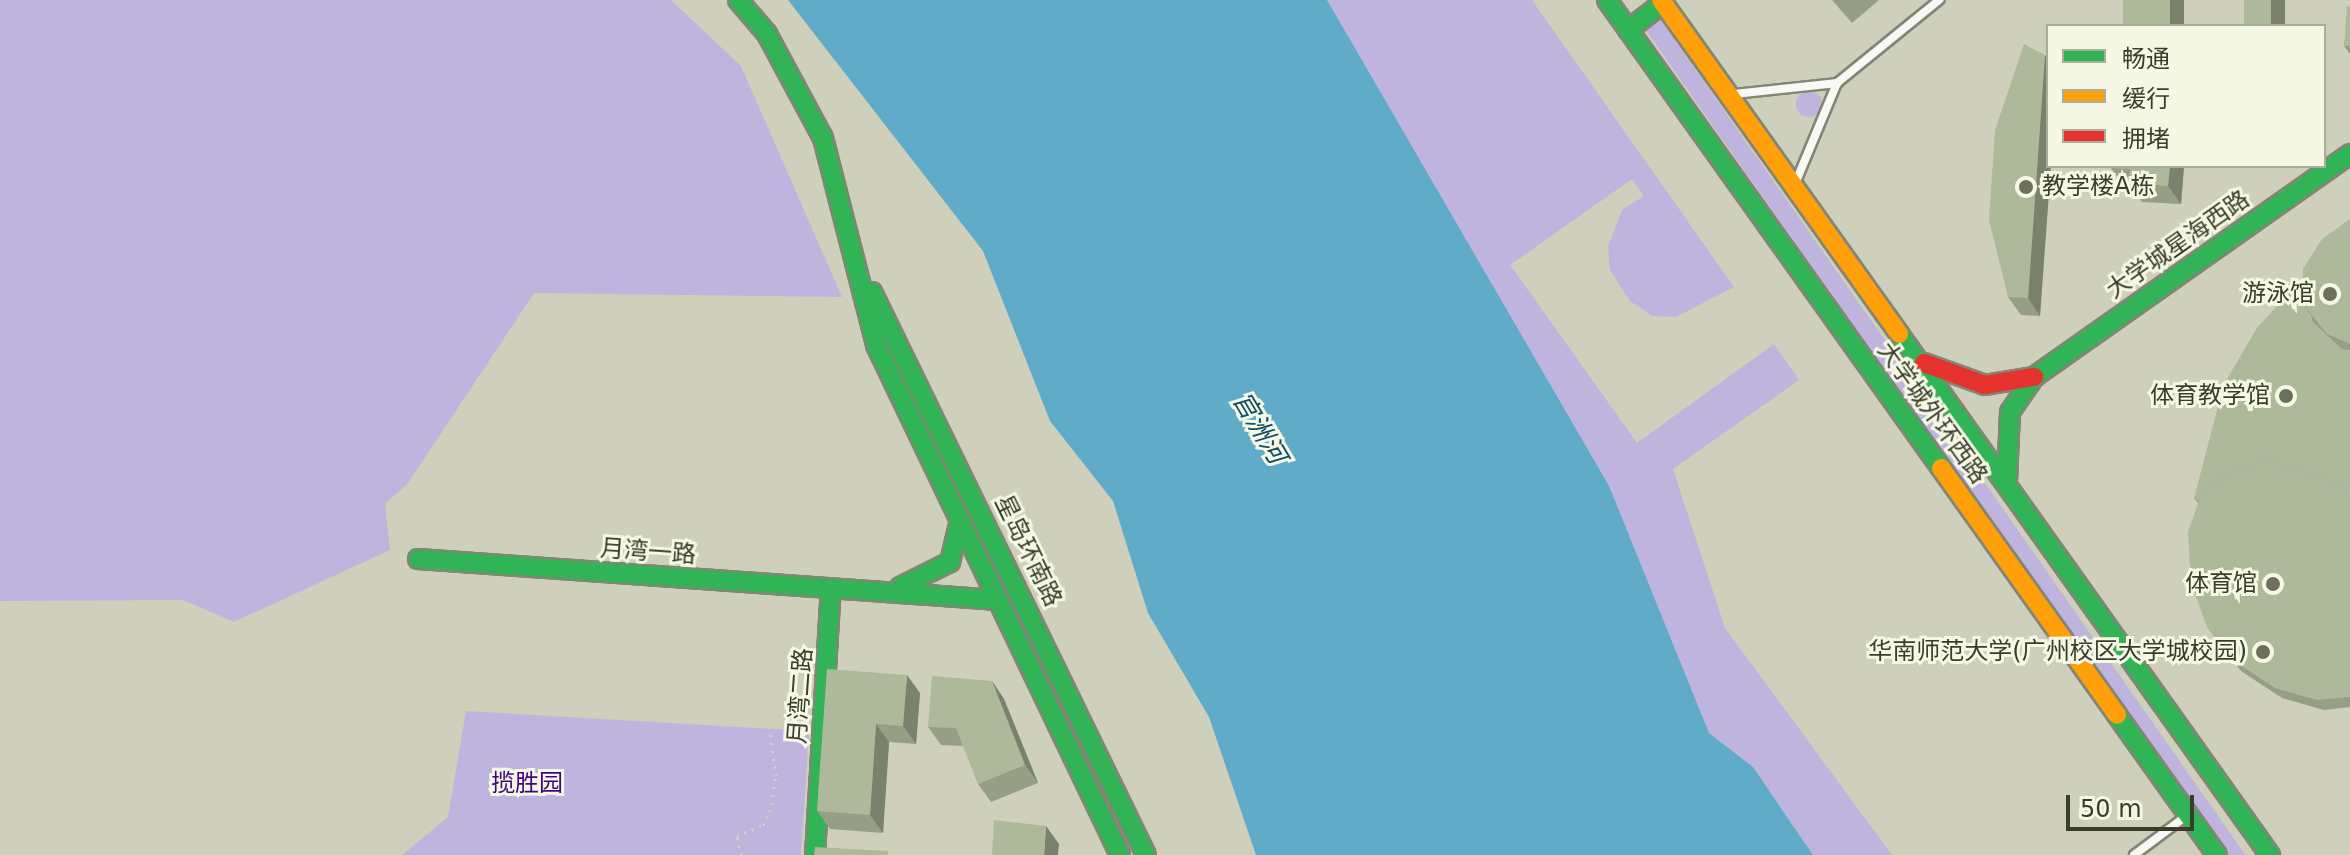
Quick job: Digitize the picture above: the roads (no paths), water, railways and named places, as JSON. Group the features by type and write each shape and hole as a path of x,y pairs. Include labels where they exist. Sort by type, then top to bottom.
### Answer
{"main road":[{"name":"星岛环南路","path":"738,0 767,34 823,138 876,345 1120,855"},
{"name":"大学城外环西路","path":"1607,0 2217,855"},
{"name":"大学城外环西路","path":"1662,1 1924,363 2270,855"},
{"path":"1628,30 1662,1"},
{"name":"大学城星海西路","path":"2007,481 2010,412 2034,377 2350,154"},
{"name":"星岛环南路","path":"859,271 1146,855"},
{"name":"大学城星海西路","path":"1924,363 1985,385 2034,377"},
{"name":"月湾一路","path":"876,592 942,571 956,551 960,520"},
{"name":"月湾一路","path":"418,559 998,600"},
{"name":"月湾二路","path":"815,855 831,589"}],"lane":[{"path":"1794,184 1837,83 1939,0"},
{"path":"1729,94 1837,83"},
{"path":"2134,855 2188,814"}],"water":[{"name":"官洲河","path":"788,0 1327,0 1609,486 1709,733 1753,767 1813,855 1256,855 1209,717 1148,613 1113,501 1050,421 983,251"}],"place":[{"name":"教学楼A栋","path":"2026,187"},
{"name":"游泳馆","path":"2330,294"},
{"name":"体育教学馆","path":"2286,396"},
{"name":"体育馆","path":"2273,584"},
{"name":"华南师范大学(广州校区大学城校园)","path":"2263,652"}],"park label":[{"name":"揽胜园","path":"527,784"}]}
